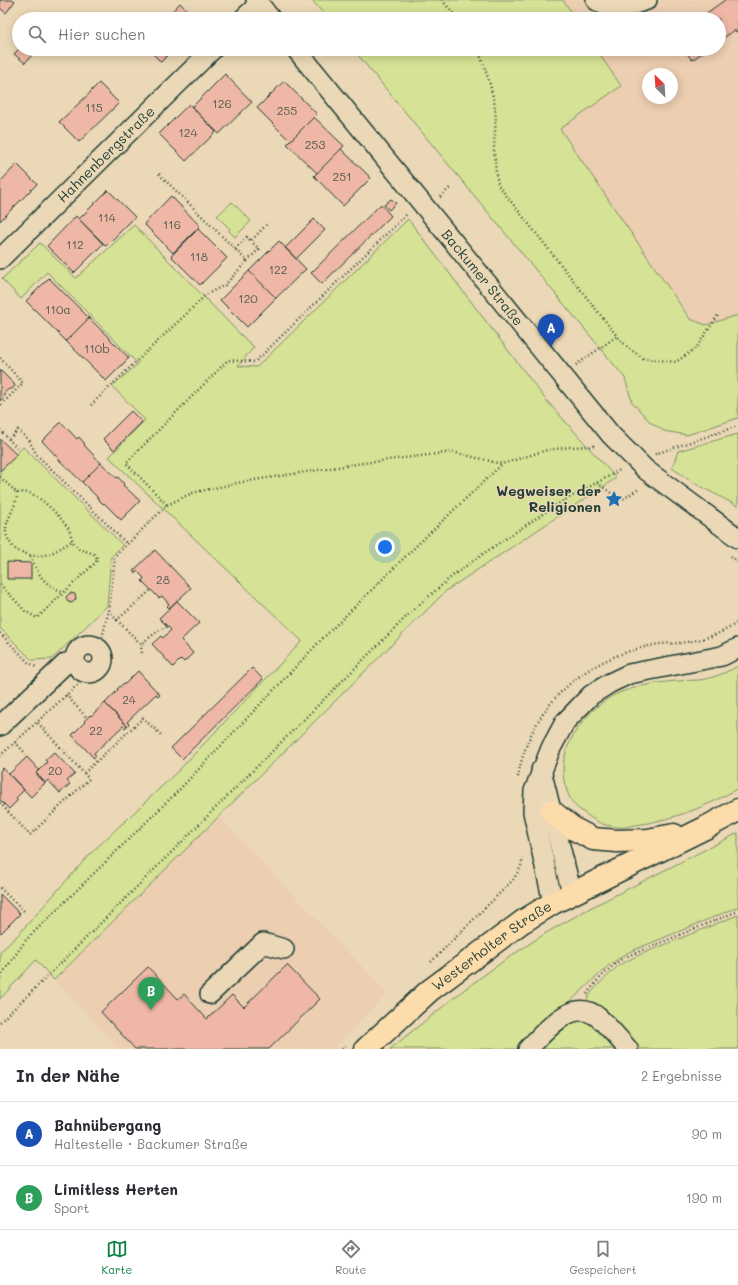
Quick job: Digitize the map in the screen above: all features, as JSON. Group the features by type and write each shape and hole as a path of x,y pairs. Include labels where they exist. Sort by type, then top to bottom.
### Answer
{"main road":[{"path":"551,810 574,829 593,839 617,841 648,840 705,828"},
{"path":"553,903 705,828 738,810"},
{"name":"Westerholter Straße","path":"366,1049 429,991 522,922 553,903"}],"street":[{"path":"596,0 602,4 622,8 647,0"},
{"path":"249,12 257,2 265,12"},
{"name":"Hahnenbergstraße","path":"0,259 206,56"},
{"name":"Backumer Straße","path":"302,56 612,435 646,470 738,538"},
{"path":"89,644 99,649 104,657 104,662 98,670 89,674 80,670 75,661 76,652 80,648 89,644"},
{"name":"Westerholter Straße","path":"553,903 533,812 534,791 541,770 565,722 591,695 629,674 722,656 738,648"},
{"path":"0,726 66,663 75,661"},
{"path":"541,770 572,894"},
{"path":"210,994 263,943 284,949"},
{"path":"528,1049 558,1020 578,1010 589,1012 598,1017 628,1049"}],"path":[{"path":"442,0 452,12"},
{"path":"480,56 494,102 494,146 498,184 628,348 643,358 676,362 696,348 718,315"},
{"path":"157,172 247,262"},
{"path":"167,505 126,463 228,360 255,362 410,211"},
{"path":"251,241 268,223"},
{"path":"91,405 208,294 225,285 260,249 247,237 234,249"},
{"path":"572,368 617,336"},
{"path":"0,358 23,383 0,406"},
{"path":"652,455 738,426"},
{"path":"0,430 18,449"},
{"path":"9,439 18,430 29,440 36,454 127,544"},
{"path":"0,977 26,940 178,791 322,639 502,464 547,450 595,446"},
{"path":"99,649 109,610 115,556 167,505 192,493 242,482 363,463 453,452 502,464"},
{"path":"0,1022 49,975 413,610 456,573 490,549 556,505 619,471"},
{"path":"0,477 17,493 31,493 40,499 68,528 72,541 78,548 92,553 97,560 37,618 25,611 0,584"},
{"path":"597,483 621,500 639,489"},
{"path":"17,493 15,505 6,528 6,535 15,549 30,556 37,557 51,553 72,541"},
{"path":"30,556 43,580 56,589 64,592"},
{"path":"116,620 150,590"},
{"path":"109,610 116,620 141,644 142,654"},
{"path":"141,644 158,630 167,626"},
{"path":"0,633 28,662 33,666 44,670 51,677"},
{"path":"0,756 89,674"},
{"path":"66,695 87,718"},
{"path":"84,773 143,718 161,735"},
{"path":"0,803 30,835 89,779 37,722"},
{"path":"15,742 26,754"},
{"path":"0,888 24,912"},
{"path":"578,1010 581,1002 595,983 623,958 738,911"}],"shaded area":[{"path":"333,0 738,0 738,357 649,390 378,56 726,56 726,12 342,12"},
{"path":"219,817 387,993 334,1049 120,1049 54,980"}],"green space":[{"path":"312,0 563,0 571,12 322,12"},
{"path":"359,56 601,56 621,86 560,129 690,319 706,325 738,315 738,418 687,435 664,431 650,422 632,402 625,378"},
{"path":"232,202 251,221 235,237 229,231 230,229 217,216"},
{"path":"408,219 546,400 616,478 447,590 54,980 36,960 0,999 0,952 17,936 90,854 177,772 302,641 109,457 145,420 112,386 138,364 47,272 21,299 2,279 40,243 76,278 134,225 254,347 238,366 257,367"},
{"path":"738,434 738,506 694,483 672,468 678,451"},
{"path":"23,447 123,545 111,557 107,606 52,659 32,660 0,628 0,471"},
{"path":"738,666 738,788 702,807 689,812 662,820 625,827 608,826 595,820 575,806 568,794 564,778 563,764 566,751 578,727 597,707 614,695 641,686 706,679"},
{"path":"738,833 738,907 629,952 608,966 520,1049 390,1049 465,989 546,933 590,908"},
{"path":"738,915 738,1049 634,1049 585,1003 590,994 619,965 639,955"},
{"path":"588,1018 623,1049 534,1049 560,1023"}],"building":[{"path":"0,0 15,1 6,13 0,8"},
{"path":"725,0 738,0 738,31 736,32 735,30 726,36 726,12 708,12"},
{"path":"180,3 189,12 172,12"},
{"path":"16,56 31,56 25,63"},
{"path":"155,56 167,56 161,62"},
{"path":"689,56 698,56 692,60"},
{"path":"225,74 252,102 219,134 192,107"},
{"path":"284,81 317,114 290,141 257,108"},
{"path":"99,83 119,103 79,142 59,122"},
{"path":"189,104 216,132 186,161 159,134"},
{"path":"314,117 344,146 317,173 287,144"},
{"path":"341,149 371,178 343,206 314,176"},
{"path":"17,164 37,184 0,221 0,182"},
{"path":"108,190 135,217 106,246 79,219"},
{"path":"171,196 200,226 173,253 144,224"},
{"path":"391,199 396,203 389,210 384,205"},
{"path":"381,204 391,216 322,284 311,273"},
{"path":"76,216 103,244 74,273 47,246"},
{"path":"314,219 325,230 296,259 285,248"},
{"path":"198,229 227,258 200,285 171,256"},
{"path":"279,241 306,269 276,298 249,271"},
{"path":"249,271 276,298 247,327 220,300"},
{"path":"49,278 89,318 66,341 26,301"},
{"path":"89,318 129,358 106,381 66,341"},
{"path":"0,370 15,386 4,393 4,397 0,401"},
{"path":"131,411 142,422 114,450 103,439"},
{"path":"61,422 77,439 79,437 85,444 84,445 101,463 82,482 42,441"},
{"path":"0,439 17,455 0,471"},
{"path":"101,463 117,478 118,477 124,484 123,485 140,501 121,520 82,482"},
{"path":"155,550 191,588 169,608 167,606 169,604 162,596 159,598 142,581 144,578 137,571 135,573 133,571"},
{"path":"7,562 31,563 31,579 7,579"},
{"path":"70,593 75,594 76,599 72,603 68,602 66,597"},
{"path":"177,601 199,623 181,640 193,653 184,662 181,659 173,667 152,644 161,636 163,638 171,630 159,618"},
{"path":"252,668 263,679 182,759 171,748"},
{"path":"138,671 160,695 158,697 156,694 127,722 129,724 127,726 105,703 118,690 117,689 124,683 125,684"},
{"path":"105,703 127,726 125,728 123,726 94,753 96,756 94,758 72,735 90,715 91,716"},
{"path":"54,752 75,774 67,781 70,784 60,793 48,780 45,783 36,773 47,762 45,760"},
{"path":"27,757 39,770 36,773 45,783 31,797 9,774"},
{"path":"3,768 24,790 16,798 18,800 9,809 0,800 0,771"},
{"path":"0,894 20,914 1,933 0,932"},
{"path":"287,965 320,999 269,1049 135,1049 101,1012 148,967 178,999 184,994 207,1019 232,995 244,1007"}],"place":[{"name":"Bahnübergang","path":"551,347"},
{"name":"Wegweiser der Religionen","path":"614,499"},
{"name":"Limitless Herten","path":"151,1010"}]}
